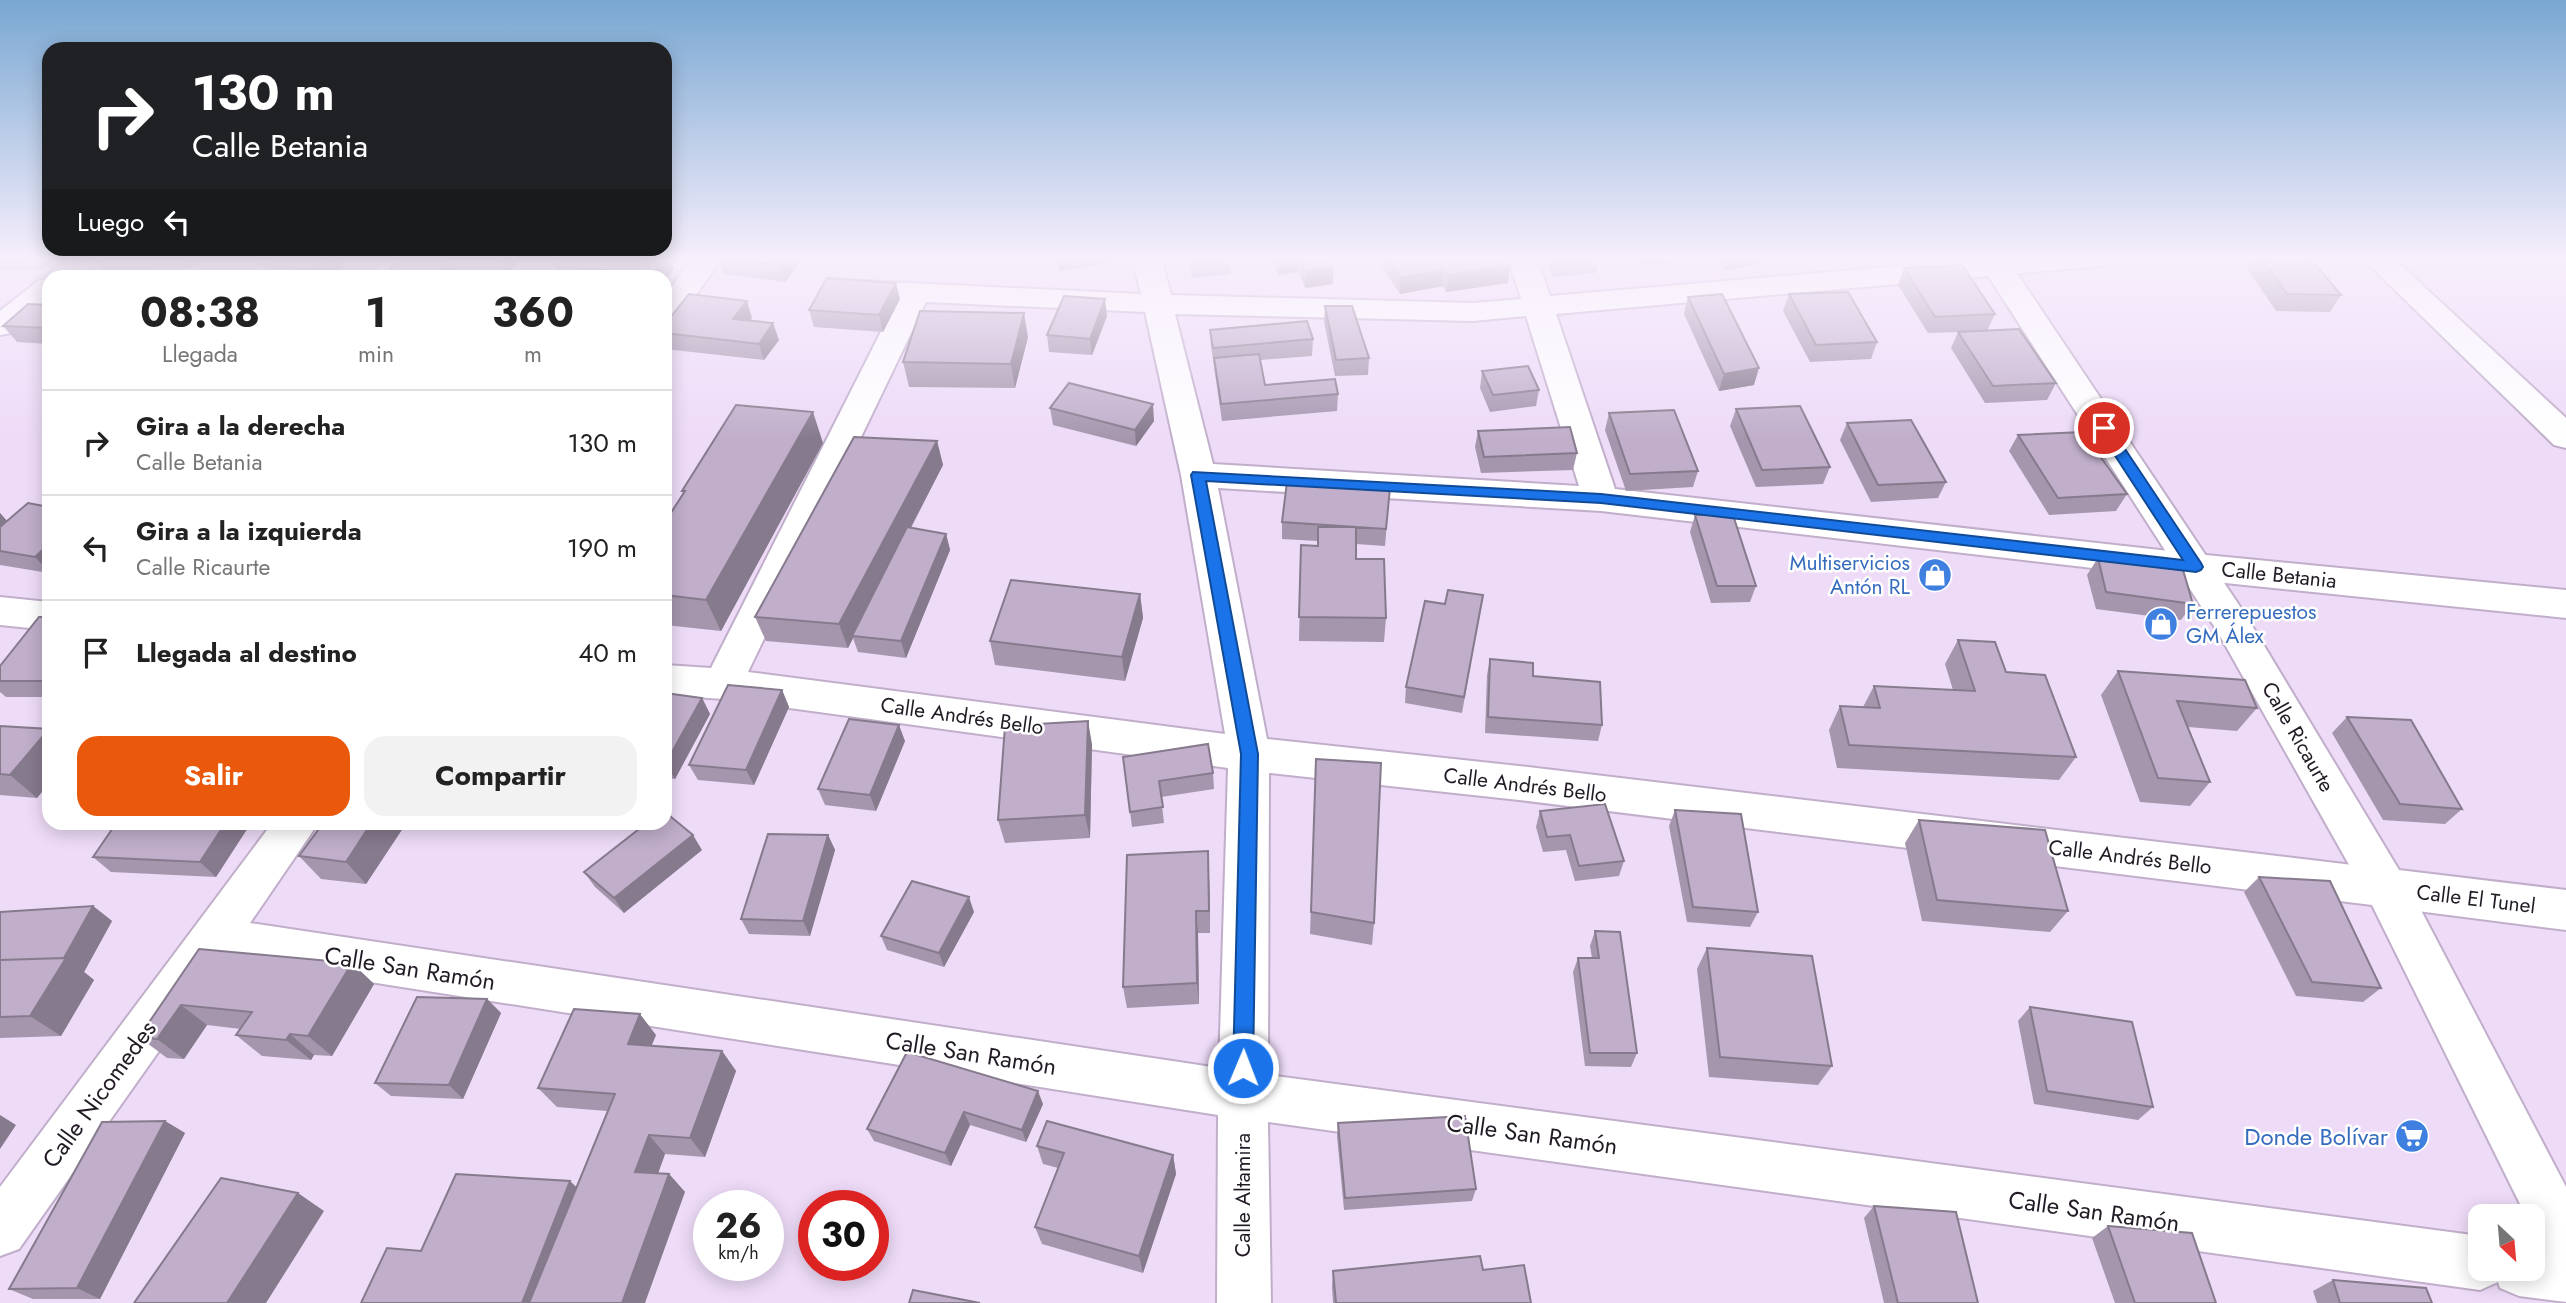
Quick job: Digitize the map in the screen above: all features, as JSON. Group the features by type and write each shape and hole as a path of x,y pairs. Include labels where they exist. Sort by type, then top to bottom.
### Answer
{"street":[{"path":"723,684 903,318"},
{"name":"Calle Altamira","path":"1160,318 1198,475 1250,754 1243,1095 1244,1303"},
{"path":"1543,318 1601,499"},
{"name":"Calle Ricaurte","path":"2031,318 2232,624 2386,888 2566,1241"},
{"path":"2439,318 2566,438"},
{"name":"Calle Betania","path":"1198,475 1601,499 2196,567 2566,604"},
{"path":"0,611 42,615"},
{"path":"20,652 42,630"},
{"name":"Calle Andrés Bello","path":"672,680 723,684 1250,754 1519,783 2386,888"},
{"name":"Calle Nicomedes","path":"0,1230 292,830"},
{"name":"Calle El Tunel","path":"2386,888 2566,911"},
{"name":"Calle San Ramón","path":"212,937 1243,1095 2468,1262"},
{"path":"2545,1272 2566,1275"}],"building":[{"path":"12,318 42,318 42,328 3,326"},
{"path":"672,318 734,318 773,323 759,344 672,334"},
{"path":"918,318 1023,318 1011,364 903,362"},
{"path":"1054,318 1098,318 1090,339 1047,335"},
{"path":"1327,318 1356,318 1369,358 1336,360"},
{"path":"1698,318 1734,318 1759,368 1724,374"},
{"path":"1802,318 1863,318 1877,342 1816,345"},
{"path":"1307,321 1313,339 1213,348 1210,330"},
{"path":"2019,329 2056,383 1993,386 1958,332"},
{"path":"1259,354 1265,385 1335,379 1338,394 1221,404 1214,358"},
{"path":"1528,366 1539,390 1493,395 1482,371"},
{"path":"1069,383 1153,404 1135,430 1050,408"},
{"path":"736,405 813,412 706,600 672,596 672,511 685,491 682,491"},
{"path":"1800,406 1830,467 1762,470 1736,409"},
{"path":"1674,410 1698,471 1630,474 1609,413"},
{"path":"1911,420 1946,482 1878,485 1847,423"},
{"path":"1570,427 1577,453 1484,457 1478,431"},
{"path":"2083,432 2127,494 2058,498 2018,435"},
{"path":"854,437 937,441 839,624 755,617"},
{"path":"1287,482 1390,488 1386,529 1282,522"},
{"path":"28,503 42,506 42,550 35,557 0,551 0,527"},
{"path":"1695,515 1733,515 1756,586 1717,586"},
{"path":"907,527 946,534 901,641 852,636"},
{"path":"1318,527 1356,527 1356,559 1384,559 1386,618 1299,617 1301,545 1318,546"},
{"path":"2098,558 2183,570 2193,604 2106,592"},
{"path":"1011,580 1140,594 1122,657 990,641"},
{"path":"1448,590 1483,595 1464,697 1406,687 1425,601 1445,604"},
{"path":"39,617 42,617 42,681 0,681 0,666"},
{"path":"1958,640 1995,642 2006,672 2045,675 2076,757 1849,745 1840,706 1880,708 1874,686 1975,691"},
{"path":"1490,659 1533,663 1533,676 1600,682 1602,725 1488,717"},
{"path":"2118,671 2245,680 2257,708 2177,701 2210,782 2158,778"},
{"path":"728,685 782,690 746,770 689,765"},
{"path":"672,694 702,698 672,752"},
{"path":"2347,717 2411,720 2462,809 2400,804"},
{"path":"849,719 899,725 870,795 818,789"},
{"path":"1088,721 1085,815 998,820 1005,726"},
{"path":"0,726 42,729 42,737 10,775 0,774"},
{"path":"1208,744 1213,773 1159,781 1163,807 1130,812 1123,757"},
{"path":"1316,759 1381,763 1374,923 1311,912"},
{"path":"1605,804 1624,861 1579,866 1570,835 1547,837 1540,811"},
{"path":"1675,810 1741,814 1758,912 1693,907"},
{"path":"672,818 693,835 614,898 584,872 638,830 672,830"},
{"path":"1919,820 2045,830 2068,911 1937,900"},
{"path":"112,830 221,830 200,862 93,857"},
{"path":"318,830 367,830 346,862 299,856"},
{"path":"768,834 828,835 803,921 741,919"},
{"path":"1208,851 1209,911 1196,911 1197,983 1123,987 1127,855"},
{"path":"2259,877 2330,881 2381,988 2312,982"},
{"path":"912,881 969,897 939,953 881,936"},
{"path":"93,906 64,958 0,960 0,912"},
{"path":"1595,931 1620,932 1637,1053 1590,1053 1578,958 1599,958"},
{"path":"1707,948 1812,956 1832,1066 1720,1057"},
{"path":"199,949 352,963 308,1036 290,1034 286,1040 236,1035 252,1012 181,1005 157,1039 139,1037"},
{"path":"66,958 30,1016 0,1017 0,960"},
{"path":"417,997 487,999 449,1085 375,1083"},
{"path":"2030,1007 2132,1022 2153,1107 2047,1091"},
{"path":"574,1009 640,1014 628,1044 722,1051 690,1138 649,1135 635,1172 669,1174 622,1303 529,1303 615,1094 538,1088"},
{"path":"907,1052 1038,1091 1022,1130 964,1112 945,1153 867,1129"},
{"path":"1465,1116 1476,1189 1345,1198 1338,1123"},
{"path":"165,1121 77,1288 9,1289 102,1122"},
{"path":"1047,1121 1173,1155 1139,1256 1035,1227 1064,1153 1037,1146"},
{"path":"456,1174 570,1181 522,1303 361,1303 387,1248 421,1251"},
{"path":"221,1178 298,1193 227,1303 134,1303"},
{"path":"1874,1206 1956,1212 1978,1303 1898,1303"},
{"path":"2108,1226 2192,1233 2216,1303 2135,1303"},
{"path":"1480,1256 1483,1270 1524,1265 1531,1303 1336,1303 1333,1271"},
{"path":"2333,1280 2426,1288 2432,1303 2340,1303"},
{"path":"913,1290 980,1303 909,1303"}],"place":[{"name":"Multiservicios Antón RL","path":"1935,575"},
{"name":"Ferrerepuestos GM Álex","path":"2161,624"},
{"name":"Donde Bolívar","path":"2412,1136"}],"route":[{"path":"1243,1068 1250,754 1198,475 1601,499 2196,567 2104,428"}]}
